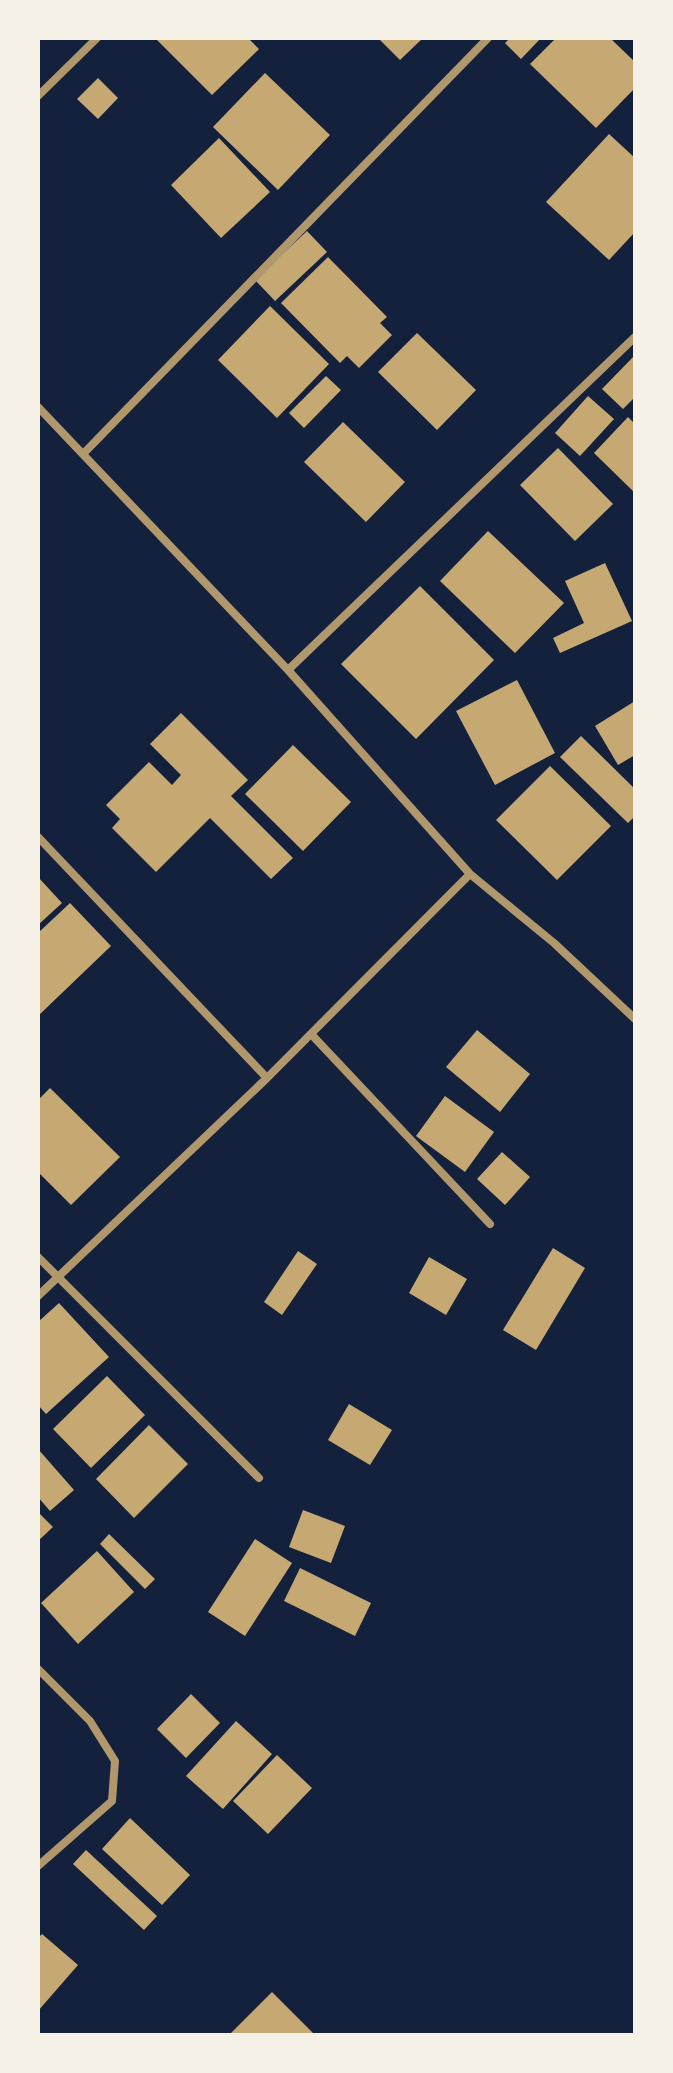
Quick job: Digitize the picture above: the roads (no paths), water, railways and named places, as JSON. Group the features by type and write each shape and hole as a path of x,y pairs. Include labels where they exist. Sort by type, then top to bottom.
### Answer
{"street":[{"path":"38,96 97,38"},
{"path":"84,453 488,38"},
{"path":"288,670 635,337"},
{"path":"38,407 288,670 470,874 554,943 635,1019"},
{"path":"38,837 267,1078"},
{"path":"38,1296 267,1078 470,874"},
{"path":"311,1034 490,1224"},
{"path":"38,1257 259,1478"},
{"path":"38,1669 90,1721 115,1761 112,1801 38,1866"}]}
